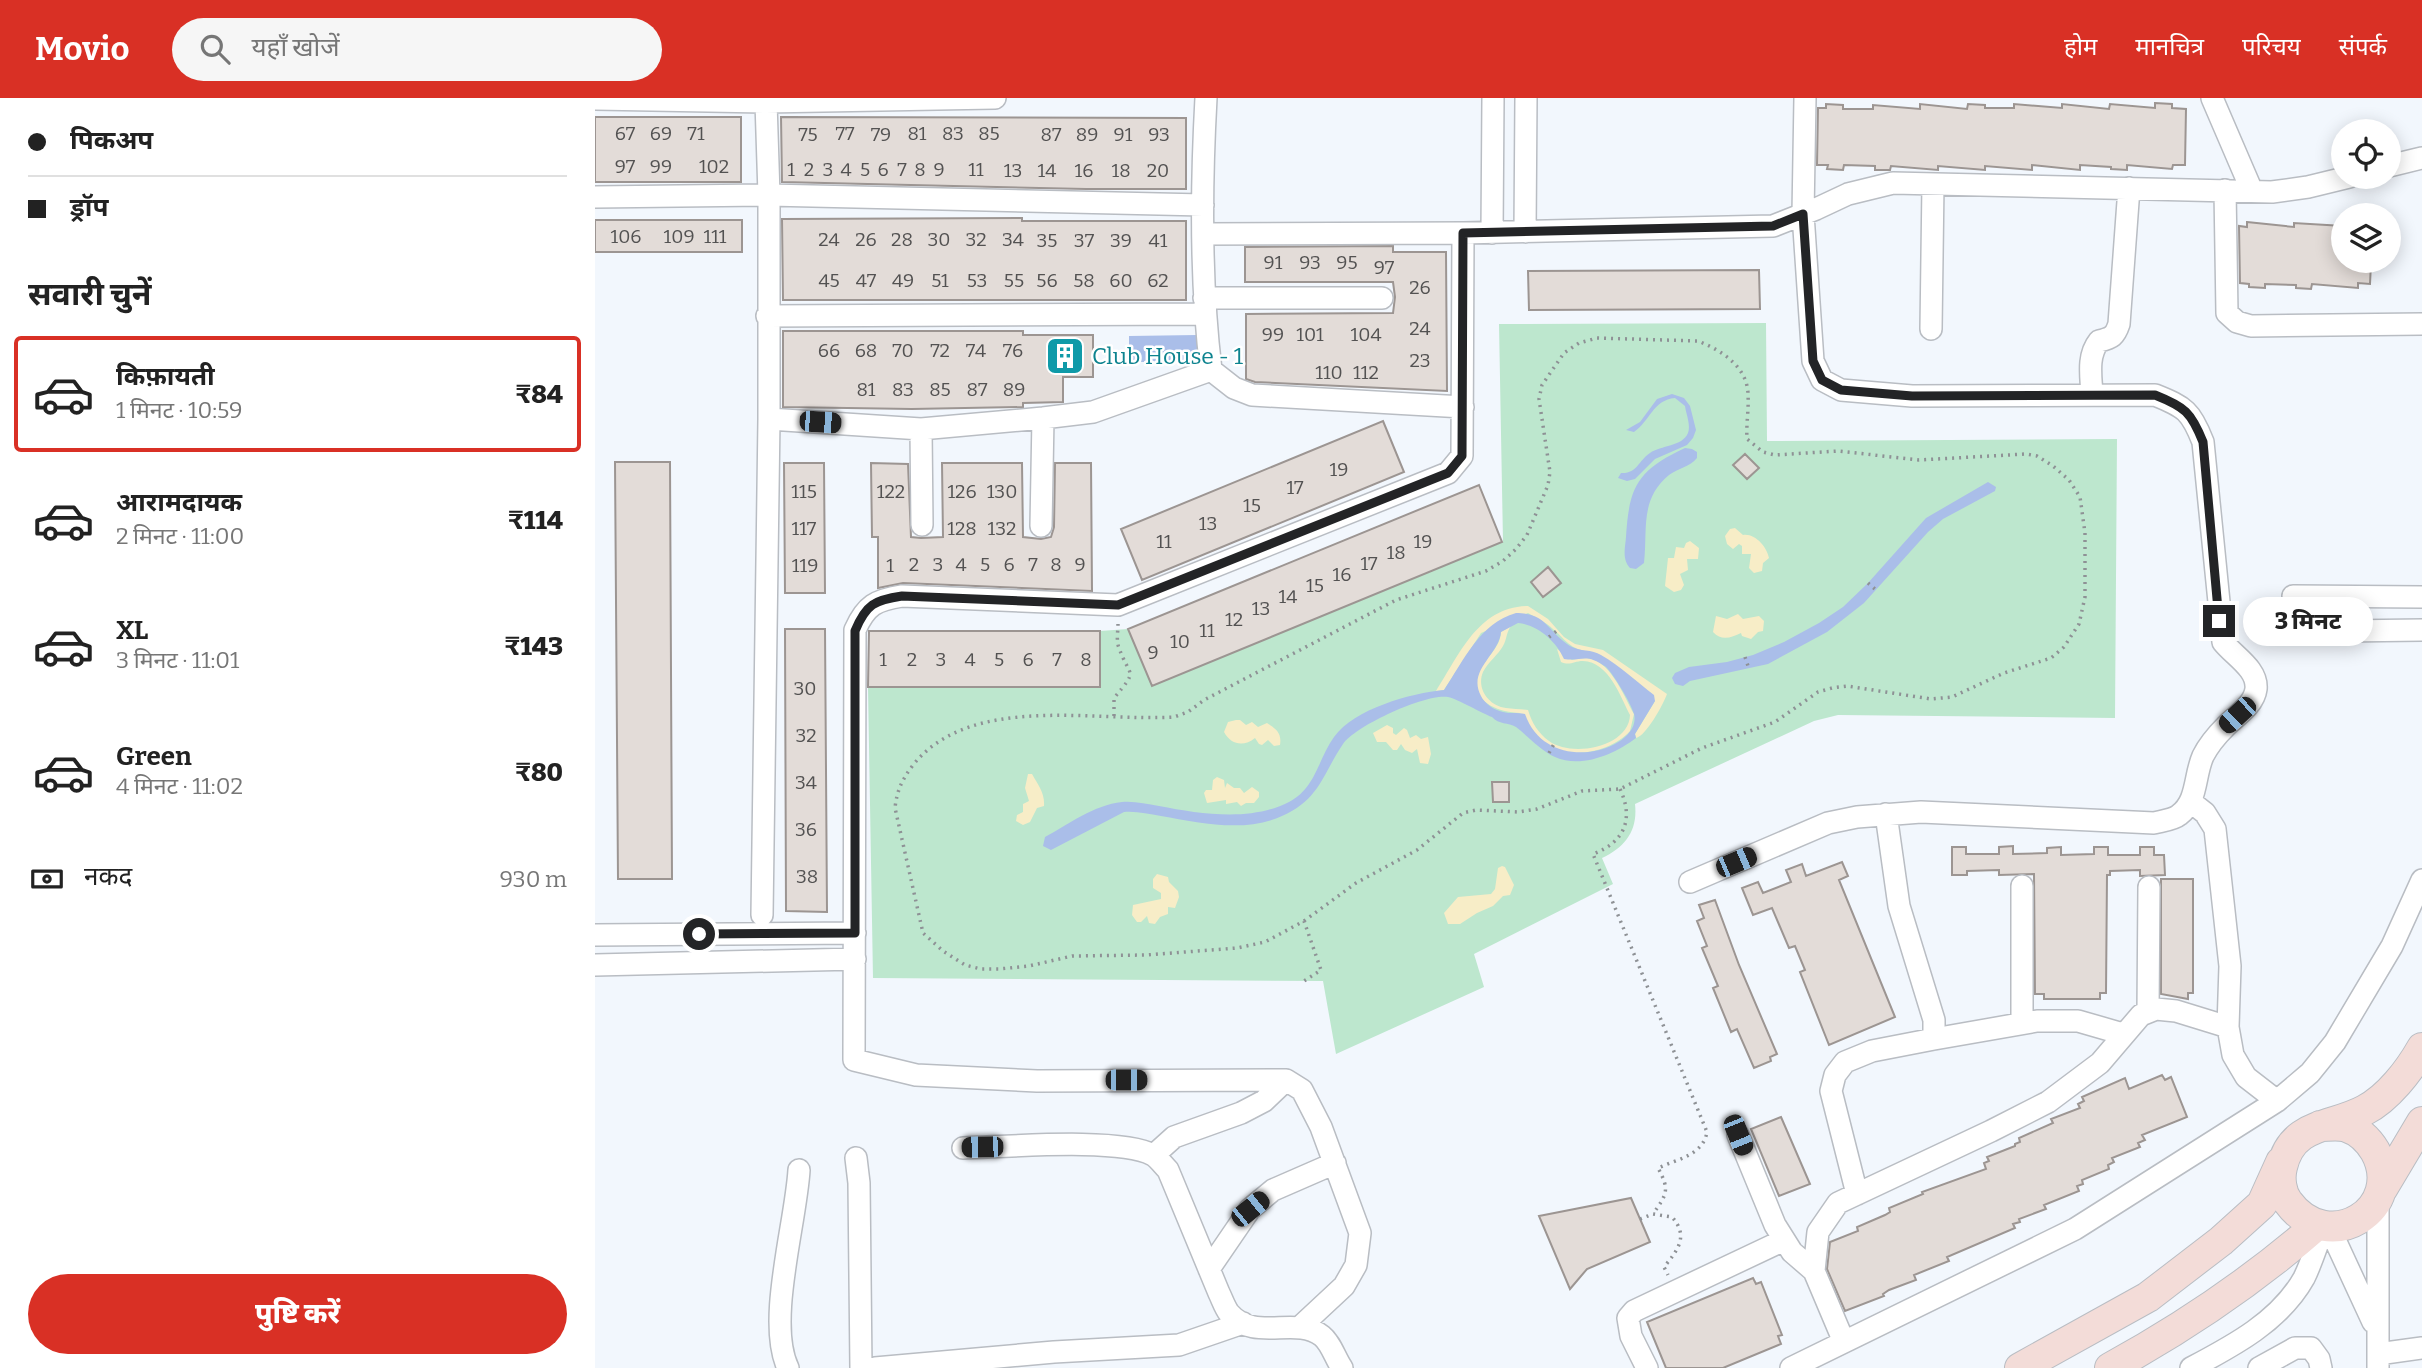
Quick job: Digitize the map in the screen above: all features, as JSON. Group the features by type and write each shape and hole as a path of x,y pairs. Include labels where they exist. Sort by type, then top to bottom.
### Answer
{"street":[{"path":"595,99 766,102 995,98"},
{"path":"1206,98 1204,306 1210,370 1234,388 1252,395 1463,407"},
{"path":"1492,233 1493,98"},
{"path":"1525,232 1526,98"},
{"path":"2212,98 2252,191"},
{"path":"1690,882 1828,823 1886,814 1921,812 2154,823 2178,817 2191,802 2203,758 2224,728 2250,703 2256,688 2250,669 2234,656 2223,642 2203,442 2194,419 2177,404 2155,395 1912,396 1841,390 1822,380 1813,361 1803,214 1804,100"},
{"path":"762,915 769,419 769,195 766,102"},
{"path":"1493,141 1526,141"},
{"path":"2401,163 2422,158"},
{"path":"1203,234 1492,233 1773,226 1848,194 1893,183 2252,191 2295,189 2331,181"},
{"path":"1931,329 1933,184"},
{"path":"2092,395 2092,350 2099,341 2112,338 2119,324 2129,188"},
{"path":"2225,190 2227,313 2237,322 2251,326 2422,324"},
{"path":"595,197 769,195 1203,205"},
{"path":"1300,1327 1344,1286 1356,1265 1360,1233 1321,1127 1302,1090 1286,1080 1037,1081 916,1075 854,1060 855,631 862,615 880,599 902,596 1118,605 1448,473 1462,456 1463,233"},
{"path":"767,316 1204,306 1382,298"},
{"path":"769,419 921,429 1043,418 1093,412 1210,370"},
{"path":"1041,526 1043,418"},
{"path":"921,429 922,524"},
{"path":"2293,596 2422,597"},
{"path":"2261,632 2422,630"},
{"path":"2191,802 2205,813 2215,829 2230,966 2228,1027 2233,1055 2246,1077 2277,1101"},
{"path":"1886,814 1899,906 1934,1020 1934,1039"},
{"path":"1791,1368 2075,1229 2277,1101 2310,1073 2335,1042 2392,946 2422,880"},
{"path":"2022,886 2022,1023"},
{"path":"2148,1012 2149,887"},
{"path":"595,935 855,933"},
{"path":"595,965 855,959"},
{"path":"1814,1271 1818,1232 1838,1203 1991,1132 2048,1102 2099,1063 2141,1016 2156,1009 2176,1011 2228,1027"},
{"path":"1857,1194 1831,1091 1835,1075 1845,1062 1872,1051 2037,1021 2078,1021 2123,1034"},
{"path":"2020,1368 2148,1297 2221,1241 2262,1203 2285,1154 2299,1136 2365,1111 2386,1095 2422,1048"},
{"path":"1154,1155 1174,1137 1241,1114 1264,1101 1286,1080"},
{"path":"2285,1154 2280,1175 2285,1197 2298,1215 2323,1226 2345,1226 2364,1216 2422,1122"},
{"path":"2320,1126 2347,1127 2369,1140 2381,1163 2378,1361 2422,1348"},
{"path":"1738,1135 1775,1226 1792,1252 1814,1271 1844,1342"},
{"path":"963,1148 1097,1146 1134,1149 1154,1155 1168,1170 1229,1313 1243,1323 1264,1329 1300,1327 1314,1331 1325,1338 1342,1368"},
{"path":"856,1158 859,1183 860,1368"},
{"path":"1209,1269 1250,1209 1273,1190 1335,1163"},
{"path":"788,1368 783,1357 779,1330 799,1170"},
{"path":"2323,1226 2377,1331"},
{"path":"2110,1368 2157,1343 2323,1226"},
{"path":"2191,1368 2233,1346 2276,1312 2305,1276 2323,1226"},
{"path":"1647,1368 1631,1336 1628,1318 1634,1311 1784,1240"},
{"path":"875,1368 1054,1352 1179,1345 1243,1323"},
{"path":"2259,1368 2295,1349 2311,1349 2319,1359 2321,1368"}],"path":[{"path":"1597,338 1698,341 1714,347 1742,372 1749,392 1747,439 1763,452 1775,455 1854,452 1919,460 2026,454 2037,456 2053,466 2069,480 2080,497 2085,533 2085,597 2079,624 2064,647 2051,658 2004,673 1952,697 1931,699 1847,686 1832,688 1818,692 1775,722 1702,748 1620,789 1582,791 1537,809 1518,812 1476,810 1463,813 1417,850 1356,883 1304,921 1265,942 1237,948 1146,956 1072,956 1029,966 999,969 981,969 965,965 943,951 923,933 895,808 897,790 903,778 922,754 965,727 1030,716 1114,717 1165,717 1188,712 1396,600 1486,571 1503,561 1527,535 1548,485 1550,472 1539,399 1542,385 1550,369 1564,353 1579,343 1597,338"},
{"path":"1868,583 1877,590"},
{"path":"1114,717 1114,698 1129,679 1130,669 1118,646 1118,605"},
{"path":"1549,637 1558,629"},
{"path":"1745,657 1748,669"},
{"path":"1549,753 1554,744"},
{"path":"1620,789 1626,801 1624,829 1617,841 1593,854 1707,1132 1705,1142 1697,1151 1658,1168 1666,1183 1667,1193 1653,1214"},
{"path":"1304,921 1321,970 1304,981"},
{"path":"1640,1219 1653,1214 1672,1217 1680,1226 1680,1243 1664,1267 1669,1278"}],"green space":[{"path":"1766,323 1767,441 2117,439 2115,718 1838,715 1814,721 1635,804 1634,822 1628,837 1617,849 1602,858 1613,884 1474,954 1484,987 1336,1054 1323,981 873,978 868,687 1100,687 1100,631 1128,629 1152,686 1503,542 1499,324"}],"sand":[{"path":"1735,528 1743,535 1756,538 1766,549 1769,558 1763,563 1762,571 1754,573 1749,568 1751,554 1742,554 1742,546 1739,544 1733,549 1727,544 1725,536 1730,529"},
{"path":"1690,541 1699,548 1698,559 1687,559 1688,570 1680,574 1684,585 1681,590 1674,592 1665,586 1668,558 1674,558 1676,547 1684,548"},
{"path":"1528,606 1548,619 1564,637 1575,644 1603,650 1667,694 1645,732 1636,738 1635,734 1655,701 1528,613 1481,633 1444,690 1436,691 1462,648 1483,624 1496,614 1511,608"},
{"path":"1738,614 1743,619 1759,616 1764,621 1763,631 1751,639 1741,633 1723,638 1713,632 1716,616 1727,619"},
{"path":"1511,626 1503,646 1481,678 1485,696 1489,700 1500,707 1528,710 1539,731 1559,746 1584,749 1610,742 1620,735 1627,726 1630,715 1613,681 1600,667 1592,663 1561,662 1557,649 1572,660 1584,658 1603,665 1618,683 1634,714 1630,731 1613,744 1592,751 1580,753 1558,750 1544,743 1520,713 1493,707 1480,697 1477,680 1480,670 1496,647 1501,632"},
{"path":"1236,720 1246,725 1252,722 1258,727 1267,723 1278,732 1280,745 1274,746 1268,740 1262,745 1255,738 1247,743 1234,742 1224,732 1228,722"},
{"path":"1387,725 1393,728 1396,735 1404,728 1410,738 1416,735 1421,739 1428,737 1431,754 1428,764 1420,763 1417,749 1412,753 1405,750 1401,744 1397,750 1393,750 1386,742 1377,742 1373,733"},
{"path":"1028,774 1032,774 1041,789 1044,806 1037,808 1030,822 1023,825 1016,821 1017,815 1023,812 1023,804 1029,801 1025,788"},
{"path":"1217,777 1224,780 1225,788 1227,783 1234,788 1240,788 1244,793 1252,787 1259,792 1259,797 1254,803 1241,806 1237,802 1226,804 1226,800 1207,803 1204,793 1206,790 1212,790 1213,780"},
{"path":"1502,866 1514,885 1510,895 1503,896 1493,906 1460,924 1448,924 1444,913 1458,897 1491,894 1495,889 1498,868"},
{"path":"1157,874 1168,877 1178,891 1175,908 1168,907 1168,914 1160,917 1155,924 1149,923 1147,916 1137,922 1132,915 1133,905 1161,899 1161,893 1153,888 1153,879"}],"water":[{"path":"1197,335 1197,362 1129,362 1129,336"},
{"path":"1672,394 1684,398 1690,406 1696,430 1693,438 1687,445 1655,459 1635,479 1627,481 1618,478 1621,473 1634,469 1650,453 1685,438 1689,427 1685,406 1675,398 1657,407 1634,432 1626,430 1640,422 1657,399"},
{"path":"1685,448 1697,452 1697,458 1669,475 1659,485 1649,505 1644,563 1636,569 1630,568 1625,550 1627,519 1634,492 1646,472"},
{"path":"1988,482 1996,487 1995,491 1943,519 1864,603 1827,632 1768,664 1690,681 1683,686 1675,684 1672,678 1675,673 1689,667 1753,655 1819,623 1843,607 1868,583 1926,518"},
{"path":"1516,613 1534,616 1570,646 1601,655 1654,695 1655,701 1635,734 1636,738 1597,758 1565,760 1544,751 1513,725 1498,721 1452,698 1438,697 1408,705 1361,728 1343,744 1319,785 1305,802 1282,816 1253,824 1222,825 1124,812 1051,850 1043,846 1045,837 1082,816 1122,802 1192,812 1242,814 1274,808 1289,802 1311,781 1334,737 1343,727 1384,704 1444,690 1474,644 1492,625","holes":["1518,623 1545,635 1564,659 1593,660 1606,667 1618,682 1634,714 1633,727 1624,738 1610,747 1591,752 1572,752 1553,746 1537,734 1525,714 1506,713 1485,702 1478,687 1481,670 1495,648 1501,632"]}],"building":[{"path":"2155,103 2172,104 2172,108 2186,109 2185,165 2173,165 2172,169 2127,165 2127,170 2080,165 2080,170 2032,165 2032,170 1938,166 1938,170 1891,166 1890,170 1875,170 1875,166 1844,165 1843,170 1817,165 1818,108 1826,108 1826,104 1843,105 1843,109 1873,109 1873,105 1920,109 1920,104 1967,109 1968,104 1985,105 1985,108 2014,108 2014,104 2062,108 2062,104 2109,109 2110,104 2155,108"},
{"path":"595,117 741,117 741,182 595,182"},
{"path":"781,117 1186,118 1186,189 782,182"},
{"path":"1022,218 1022,221 1186,221 1186,300 783,300 782,219"},
{"path":"595,220 742,220 742,252 595,252"},
{"path":"2247,222 2294,227 2294,223 2331,225 2331,273 2371,273 2370,284 2358,283 2358,288 2312,284 2311,289 2296,288 2296,285 2265,284 2265,288 2249,287 2249,284 2240,283 2239,226 2247,227"},
{"path":"1393,246 1393,252 1446,252 1447,391 1255,382 1246,379 1246,314 1393,313 1395,297 1393,282 1245,282 1245,247"},
{"path":"1759,270 1760,309 1529,310 1528,271"},
{"path":"783,331 1023,331 1023,335 1093,335 1093,377 1063,377 1063,402 1023,403 1023,407 783,407"},
{"path":"1383,421 1404,472 1142,580 1121,529"},
{"path":"1745,454 1759,468 1747,479 1733,465"},
{"path":"615,462 670,462 672,879 618,879"},
{"path":"784,463 824,463 825,593 785,593"},
{"path":"871,463 908,464 911,537 921,538 943,537 942,463 1022,463 1023,537 1041,539 1051,537 1054,527 1055,463 1091,463 1092,591 903,583 878,588 878,537 872,537"},
{"path":"1479,485 1502,542 1152,686 1128,629"},
{"path":"1548,567 1561,583 1543,597 1531,582"},
{"path":"785,629 825,629 827,912 786,911"},
{"path":"869,631 1100,631 1100,687 868,687"},
{"path":"1492,782 1509,782 1509,802 1493,802"},
{"path":"2013,846 2013,854 2047,853 2047,848 2061,847 2061,855 2094,854 2094,847 2108,847 2108,855 2140,855 2140,847 2154,847 2154,855 2164,855 2165,875 2140,876 2140,870 2110,871 2110,875 2107,875 2106,993 2100,993 2100,999 2044,999 2044,994 2035,994 2034,874 1999,875 1999,870 1967,871 1967,875 1952,875 1952,847 1966,847 1966,854 1999,854 1999,847"},
{"path":"1842,862 1848,876 1839,880 1895,1017 1829,1045 1800,972 1805,970 1795,946 1789,948 1772,908 1753,915 1742,888 1758,882 1763,893 1791,882 1786,870 1802,864 1806,876"},
{"path":"2161,879 2193,879 2193,993 2188,993 2188,999 2161,994"},
{"path":"1715,900 1777,1054 1770,1057 1771,1061 1754,1068 1737,1029 1731,1032 1713,988 1718,986 1702,948 1707,946 1697,921 1704,918 1699,905"},
{"path":"2162,1075 2165,1080 2171,1077 2187,1117 2142,1135 2145,1140 2138,1143 2140,1147 2112,1158 2114,1162 2108,1165 2109,1169 2082,1180 2083,1184 2077,1186 2079,1191 2044,1205 2046,1209 2019,1219 2020,1222 2013,1224 2015,1228 1947,1257 1949,1261 1914,1275 1916,1280 1845,1311 1827,1269 1830,1242 1858,1231 1857,1227 1885,1215 1890,1212 1889,1208 1923,1194 1922,1192 1986,1169 1984,1163 1989,1161 1987,1157 2015,1146 2020,1142 2019,1138 2053,1123 2051,1119 2080,1108 2078,1104 2084,1101 2082,1097 2125,1078 2129,1089"},
{"path":"1781,1117 1810,1184 1779,1196 1751,1129"},
{"path":"1631,1198 1650,1242 1587,1269 1570,1289 1539,1216"},
{"path":"1753,1278 1756,1284 1761,1282 1782,1335 1778,1336 1781,1344 1723,1368 1666,1368 1647,1322"}],"place":[{"name":"Club House - 1","path":"1065,356"}],"route":[{"path":"699,934 855,933 855,631 862,615 880,599 902,596 1118,605 1448,473 1462,456 1463,233 1773,226 1803,214 1813,361 1822,380 1841,390 1912,396 2155,395 2177,404 2194,419 2203,442 2219,621"}]}
